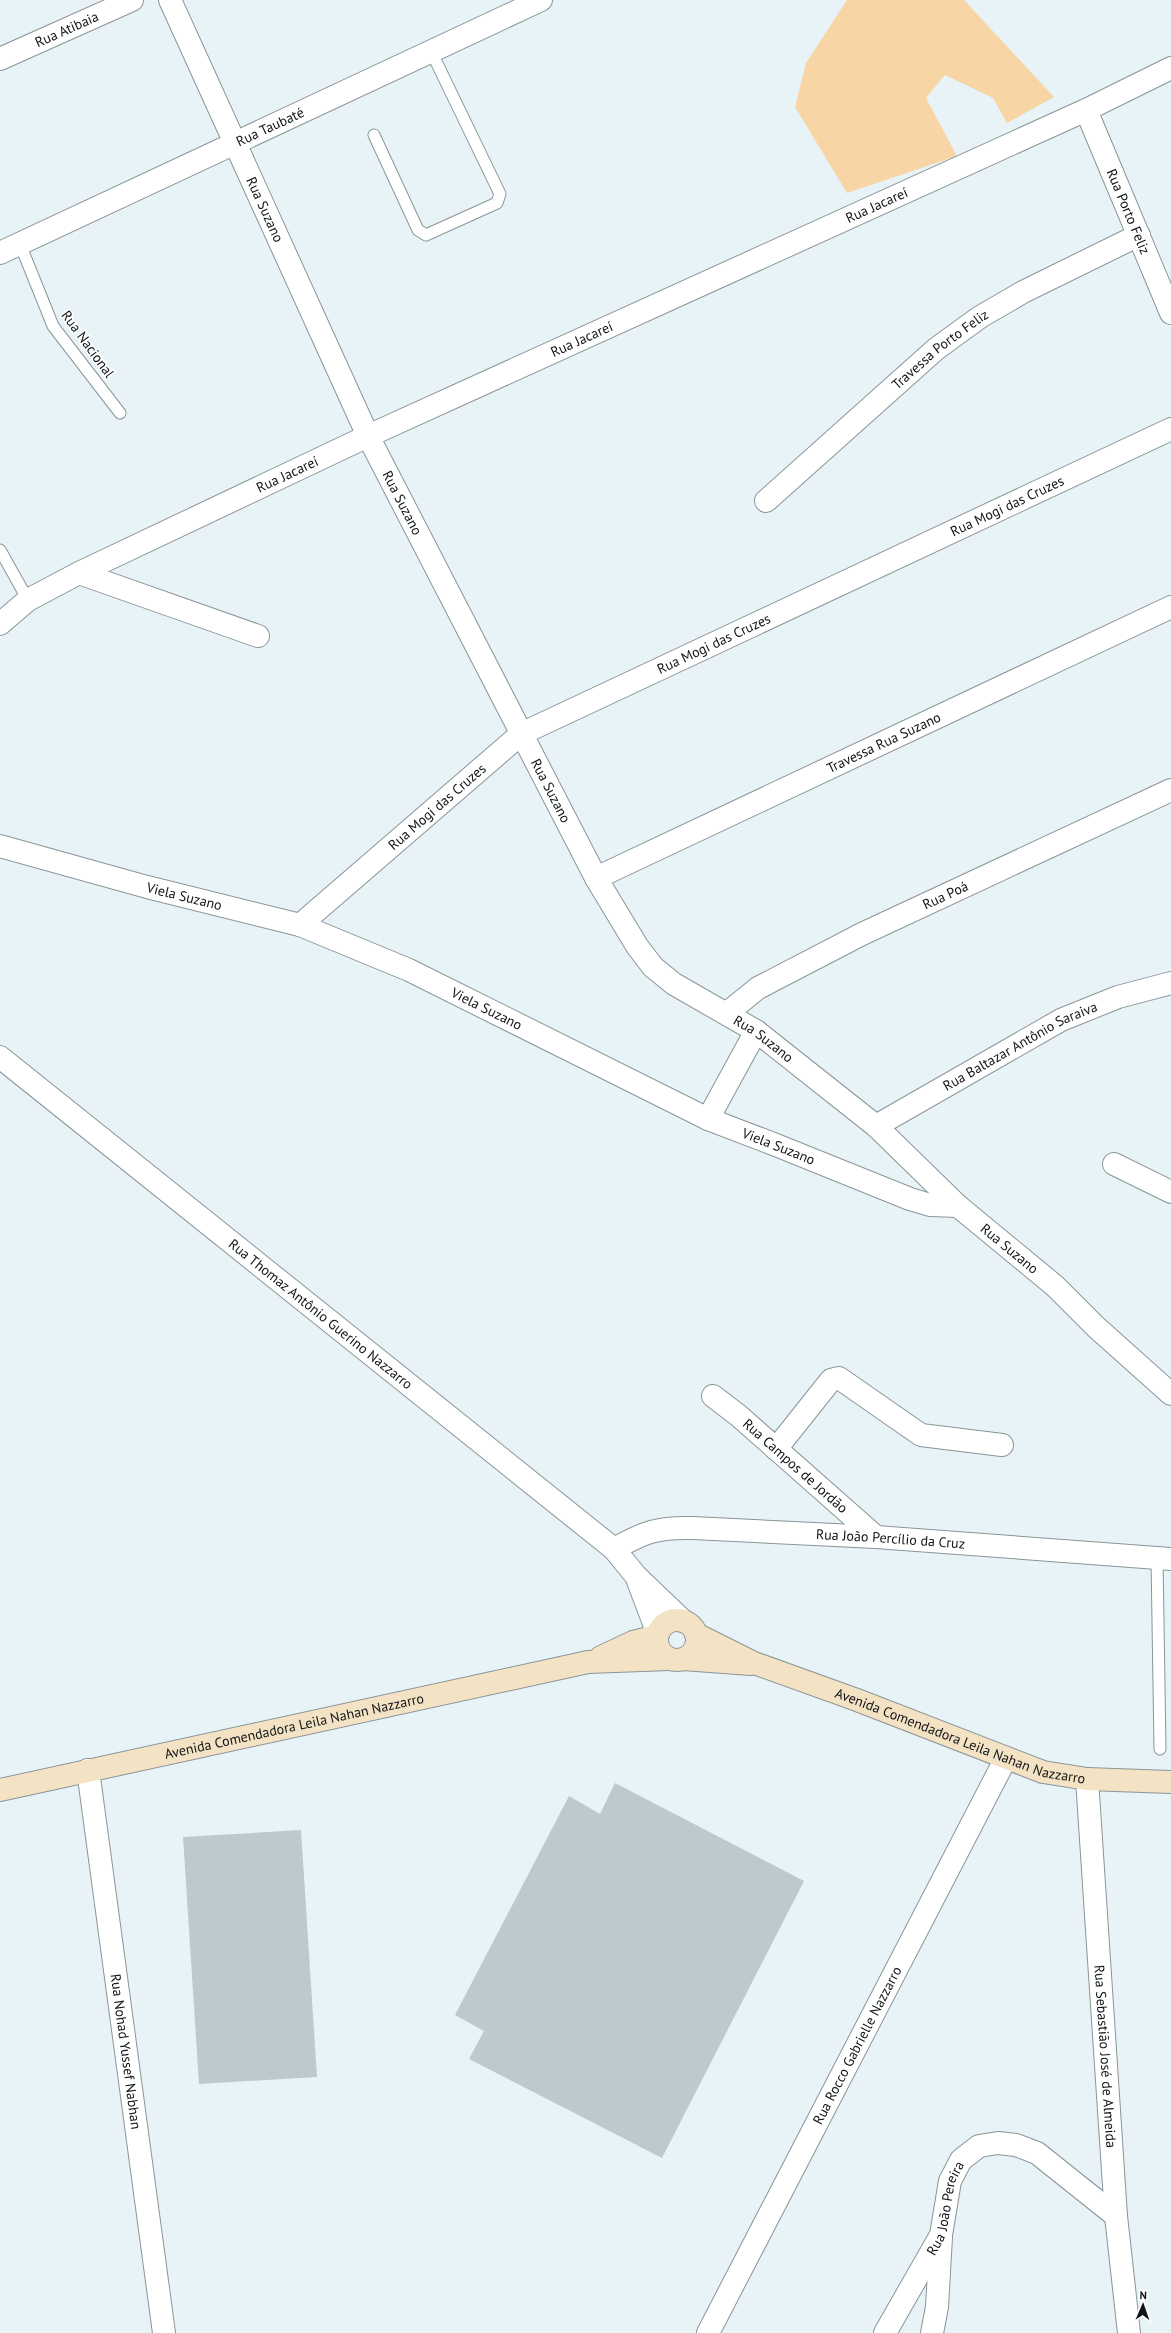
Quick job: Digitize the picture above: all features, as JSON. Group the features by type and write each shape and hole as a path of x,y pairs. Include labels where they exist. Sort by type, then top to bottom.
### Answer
{"main road":[{"path":"670,1621 689,1627 696,1646 689,1656 676,1659 661,1652 657,1641 660,1628 670,1621"},
{"name":"Avenida Comendadora Leila Nahan Nazzarro","path":"689,1627 754,1664 857,1700 1043,1772 1087,1779 1171,1782"},
{"name":"Avenida Comendadora Leila Nahan Nazzarro","path":"588,1662 633,1642 658,1635"},
{"name":"Avenida Comendadora Leila Nahan Nazzarro","path":"0,1790 588,1662 676,1659 729,1664 754,1664"}],"street":[{"name":"Rua Atibaia","path":"0,59 132,0"},
{"name":"Rua Suzano","path":"170,0 368,436 596,878 637,946 653,967 674,984 726,1012 756,1031 876,1126 958,1206 1056,1286 1096,1327 1171,1394"},
{"name":"Rua Taubaté","path":"0,253 541,0"},
{"name":"Rua Jacareí","path":"0,624 28,600 79,573 368,436 1086,110 1171,68"},
{"name":"Rua Porto Feliz","path":"1086,110 1171,313"},
{"name":"Travessa Porto Feliz","path":"766,501 936,349 980,317 1023,292 1139,235"},
{"name":"Rua Mogi das Cruzes","path":"300,925 521,734 1171,429"},
{"path":"79,573 258,636"},
{"name":"Travessa Rua Suzano","path":"596,878 1171,607"},
{"name":"Rua Poá","path":"726,1012 758,988 862,934 1171,790"},
{"name":"Viela Suzano","path":"0,846 147,887 300,925 409,970 708,1119 910,1199 930,1205 958,1206"},
{"name":"Rua Baltazar Antônio Saraiva","path":"876,1126 1061,1020 1118,997 1171,983"},
{"path":"708,1119 756,1031"},
{"name":"Rua Thomaz Antônio Guerino Nazzarro","path":"0,1057 614,1549 636,1576 689,1627"},
{"path":"1114,1164 1171,1192"},
{"path":"776,1449 831,1380 839,1378 921,1435 1002,1445"},
{"name":"Rua Campos de Jordão","path":"713,1396 876,1537"},
{"name":"Rua João Percílio da Cruz","path":"614,1549 645,1532 667,1527 876,1537 1164,1559"},
{"name":"Rua Thomaz Antônio Guerino Nazzarro","path":"636,1576 658,1635"},
{"name":"Rua Rocco Gabrielle Nazzarro","path":"708,2333 1006,1758"},
{"name":"Rua Nohad Yussef Nabhan","path":"88,1770 164,2333"},
{"name":"Rua Sebastião José de Almeida","path":"1087,1779 1116,2216 1129,2333"},
{"name":"Rua João Pereira","path":"885,2333 940,2235 950,2181 961,2160 979,2146 998,2143 1016,2145 1036,2153 1116,2216"},
{"path":"932,2333 937,2307 940,2235"}],"lane":[{"path":"374,135 418,230 426,235 497,203 500,194 431,51"},
{"name":"Rua Nacional","path":"20,244 53,326 120,413"},
{"path":"0,550 28,600"},
{"path":"1160,1749 1164,1559"}],"shaded area":[{"path":"847,0 964,0 1054,97 1007,123 993,98 945,75 926,98 957,156 847,193 795,107 806,63"}],"building":[{"path":"615,1783 804,1881 662,2158 469,2059 484,2031 455,2015 569,1796 600,1814"},
{"path":"301,1830 317,2077 199,2084 183,1837"}]}
